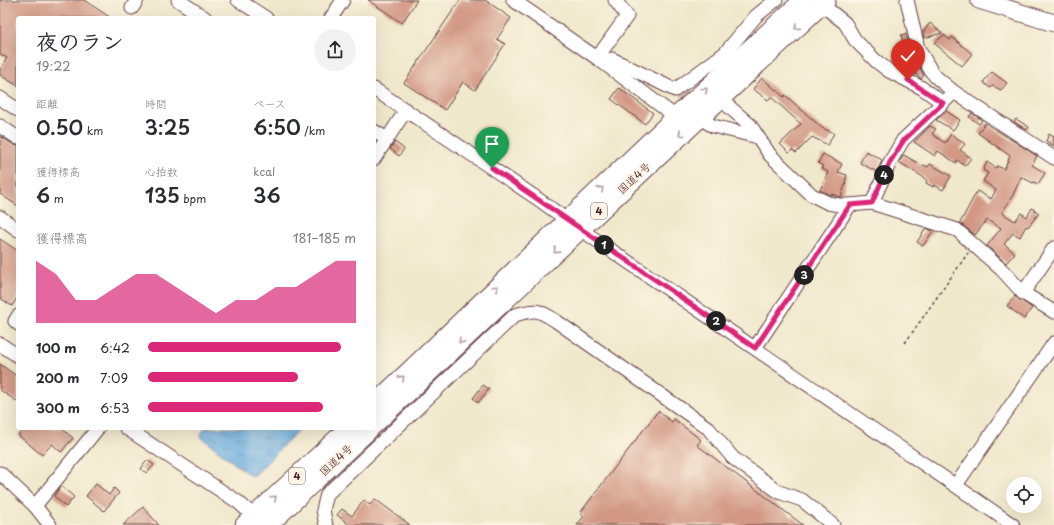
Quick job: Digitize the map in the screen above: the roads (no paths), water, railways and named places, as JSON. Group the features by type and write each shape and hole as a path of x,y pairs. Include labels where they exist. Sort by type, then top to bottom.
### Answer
{"highway":[{"name":"国道4号","path":"376,403 574,224 719,98 817,1"},
{"name":"国道4号","path":"376,422 574,224 676,117 817,1"},
{"name":"国道4号","path":"257,523 348,430"},
{"name":"国道4号","path":"257,523 368,430"}],"main road":[{"path":"980,0 1054,23"}],"street":[{"path":"178,0 202,16"},
{"path":"238,0 263,16"},
{"path":"332,16 344,0"},
{"path":"514,0 600,60 676,117"},
{"path":"600,60 627,16 615,0"},
{"path":"600,60 612,59 678,92 725,53 756,16 776,0"},
{"path":"907,0 918,48 936,76 954,92 1054,158"},
{"path":"817,1 845,23 855,40 876,61 889,71 922,88 943,103"},
{"path":"376,90 1013,525"},
{"path":"872,203 890,162 904,140 954,92"},
{"path":"0,98 16,109"},
{"path":"719,98 750,125 770,155 812,195 828,203 850,205 872,203 957,230 1002,270 1023,293 1054,312"},
{"path":"376,156 406,110"},
{"path":"708,123 713,126 758,137"},
{"path":"0,126 16,137"},
{"path":"376,132 387,139"},
{"path":"755,348 850,205"},
{"path":"0,217 16,229"},
{"path":"1023,293 1054,248"},
{"path":"326,525 323,510 327,494 515,315 536,311 542,312 556,321 708,428 733,458 779,492 802,500 833,525"},
{"path":"0,344 16,355"},
{"path":"956,485 1054,344"},
{"path":"35,506 96,430"},
{"path":"129,430 238,502 257,523"},
{"path":"0,473 35,506 50,525"}],"water":[{"path":"204,430 298,430 254,476 249,475 200,436"}],"tunnel":[{"path":"681,94 696,110"}]}
